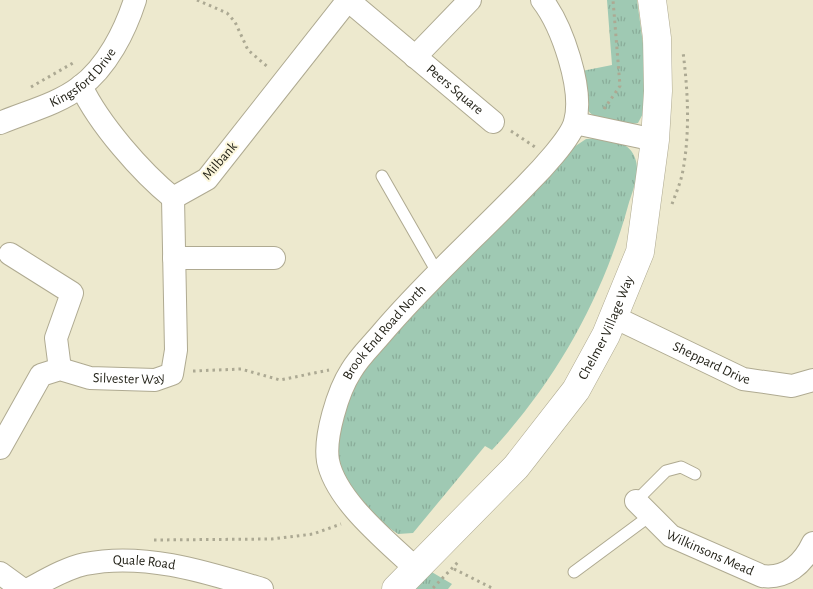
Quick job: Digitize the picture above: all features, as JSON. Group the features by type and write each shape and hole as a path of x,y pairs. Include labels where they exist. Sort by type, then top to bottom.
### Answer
{"street":[{"name":"Kingsford Drive","path":"0,123 51,102 81,86 113,50 135,0"},
{"name":"Peers Square","path":"415,57 470,0"},
{"path":"542,0 565,44 573,74 576,108 585,125 655,140"},
{"name":"Chelmer Village Way","path":"396,589 516,467 576,390 614,317 640,252 655,140 658,73 657,38 652,0"},
{"name":"Milbank","path":"173,198 207,179 348,1"},
{"name":"Peers Square","path":"348,1 493,122"},
{"path":"81,86 91,108 156,184 173,198"},
{"name":"Brook End Road North","path":"415,568 368,523 343,494 328,462 327,441 332,418 350,371 437,272 495,218 585,125"},
{"name":"Silvester Way","path":"60,369 90,378 155,380 172,374 176,350 173,198"},
{"path":"0,448 41,375 60,369 56,338 72,293 10,254"},
{"path":"174,258 274,258"},
{"name":"Sheppard Drive","path":"614,317 743,379 792,386 812,382"},
{"name":"Wilkinsons Mead","path":"644,508 671,536 762,576 774,577 788,573 808,554 813,543"},
{"name":"Quale Road","path":"29,589 84,564 116,561 161,563 204,572 262,589"},
{"path":"0,573 22,589"}],"lane":[{"path":"382,176 437,272"},
{"path":"574,572 644,508 666,471 681,467 695,474"}],"path":[{"path":"197,0 227,13 235,22 248,50 284,82"},
{"path":"585,125 598,117 620,86 613,0"},
{"path":"28,88 80,59"},
{"path":"493,122 522,136 550,160"},
{"path":"172,374 241,369 280,380 328,370 350,371"},
{"path":"432,589 454,569 494,589"}],"green space":[{"path":"607,0 637,0 644,51 647,106 638,123 606,122 592,115 584,102 582,71 612,65"},
{"path":"601,138 612,140 630,149 637,164 637,170 634,189 618,240 591,305 557,366 537,396 515,423 492,450 485,446 413,533 398,534 368,513 337,463 340,414 348,393 389,332 571,149 586,139"},
{"path":"430,571 452,584 448,589 414,589"}]}
